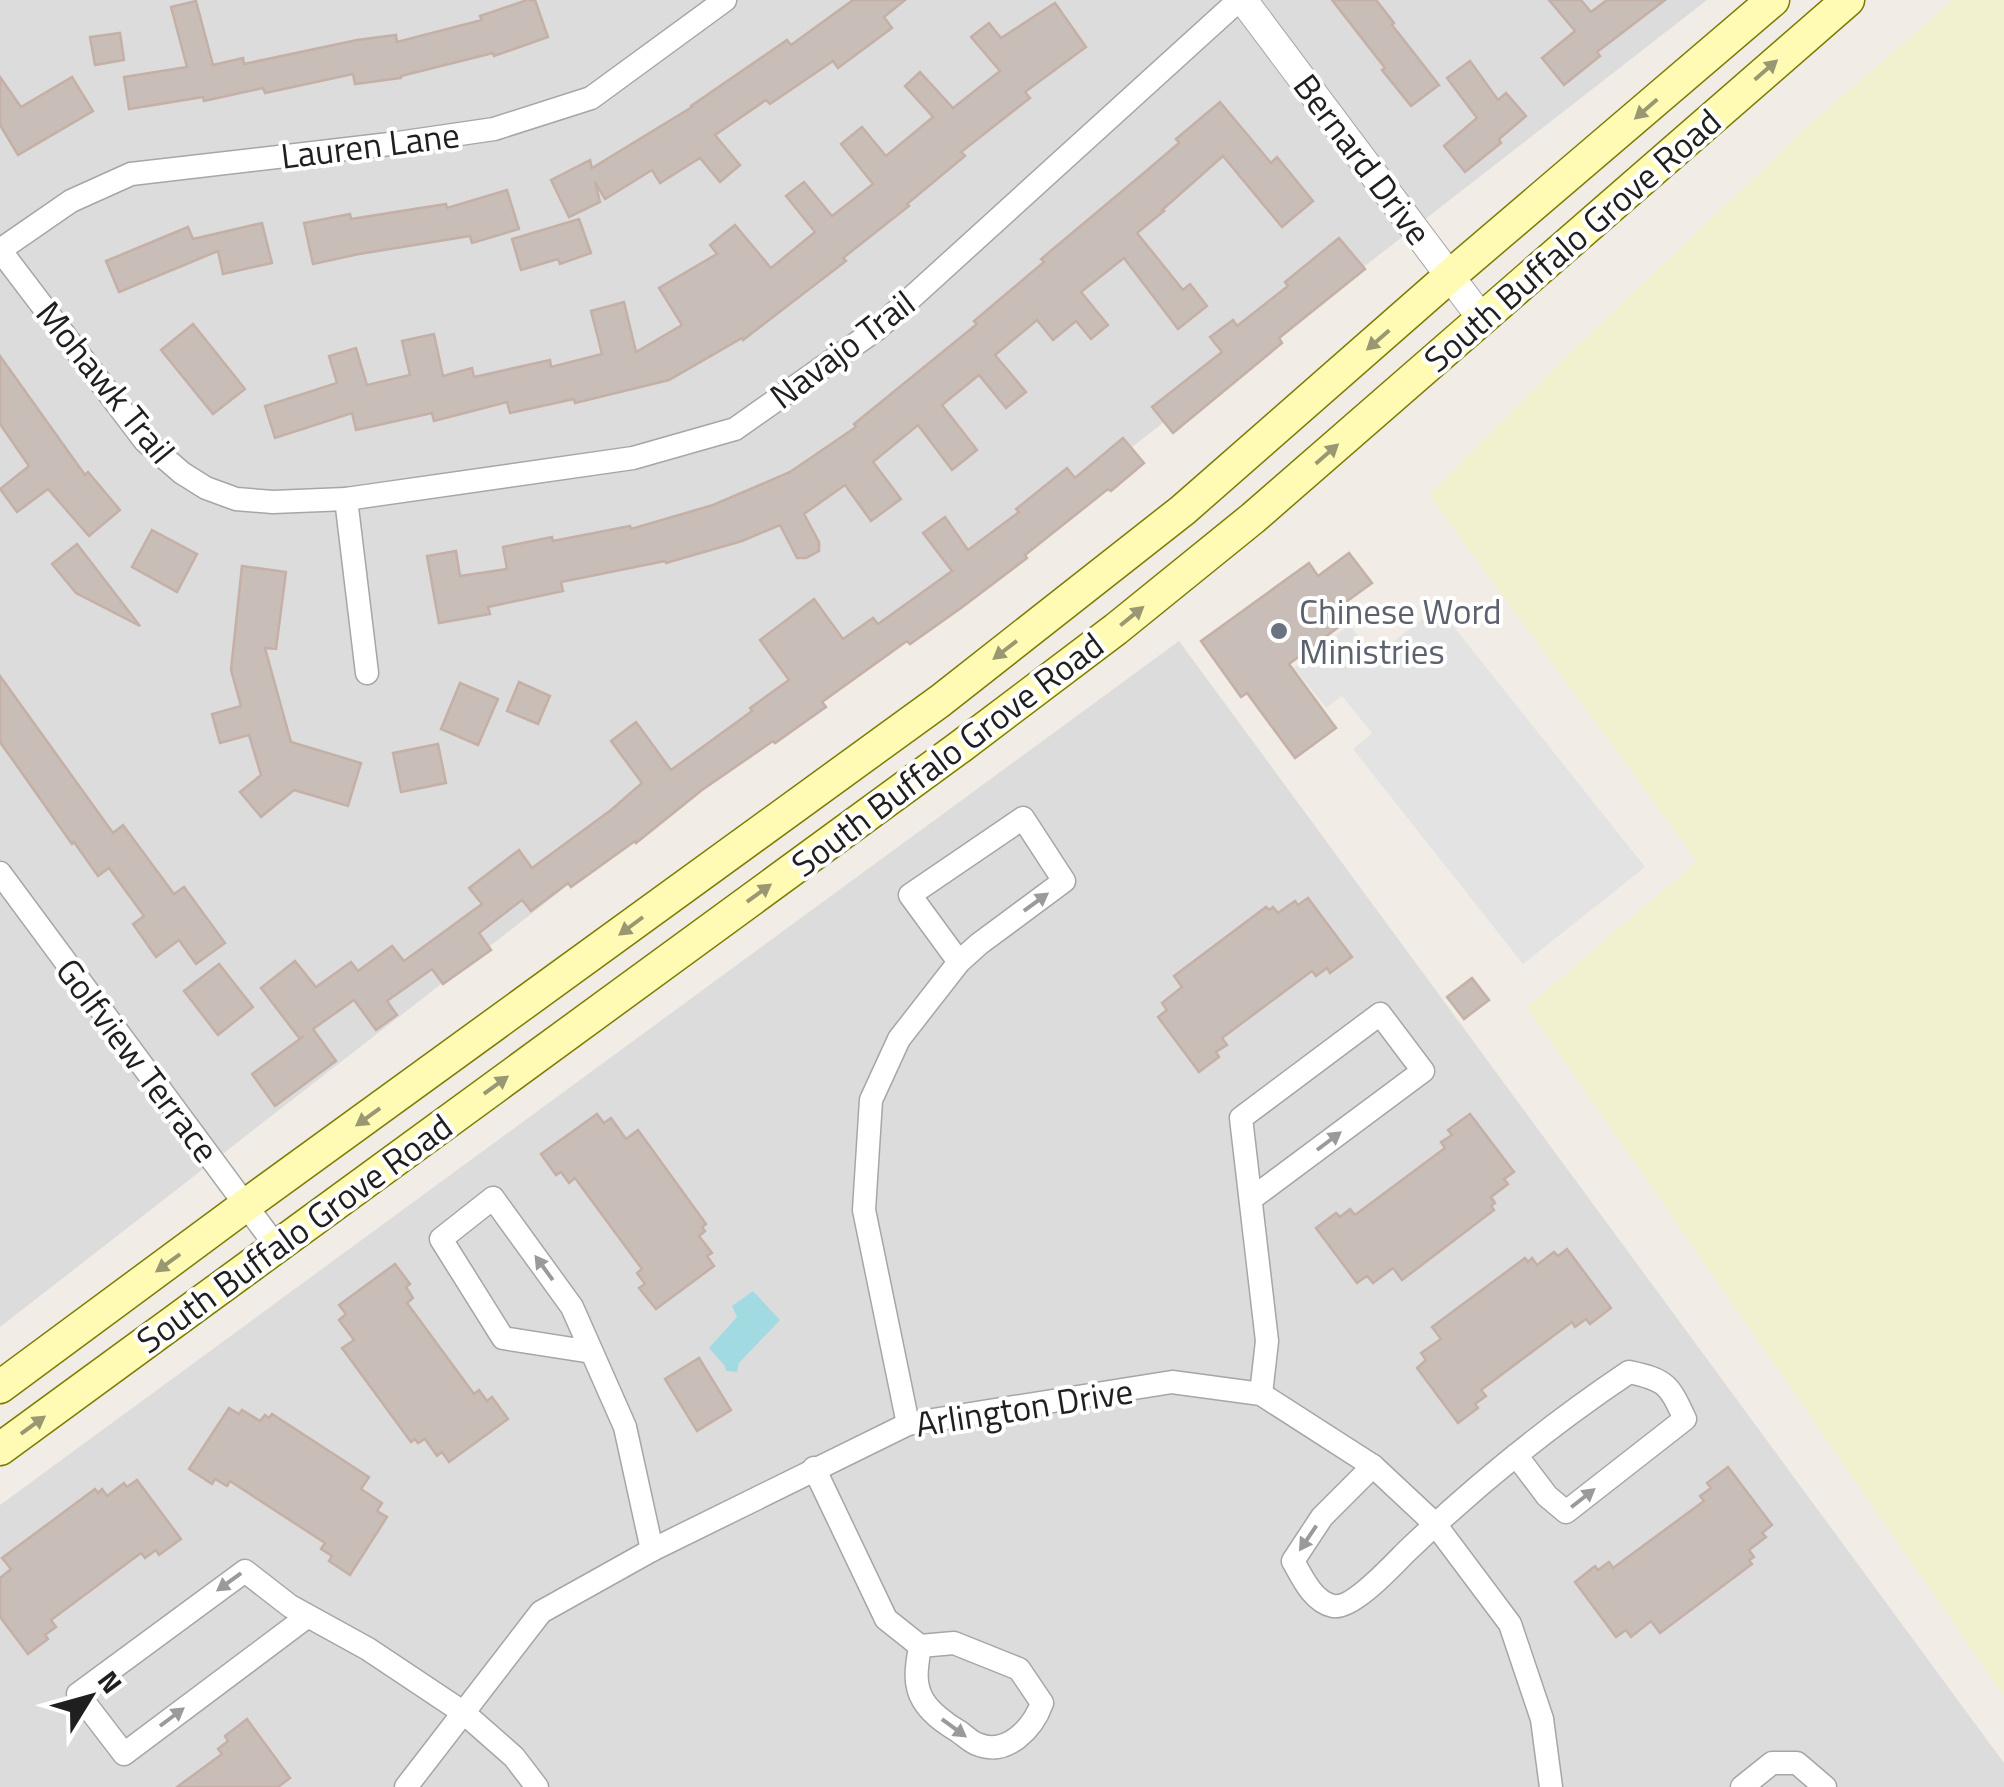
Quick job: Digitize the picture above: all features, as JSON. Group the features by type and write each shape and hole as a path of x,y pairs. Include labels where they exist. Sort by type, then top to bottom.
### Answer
{"main road":[{"name":"South Buffalo Grove Road","path":"0,1387 956,689 1183,510 1773,0"},
{"name":"South Buffalo Grove Road","path":"0,1450 1116,629 1254,518 1848,0"}],"street":[{"name":"Lauren Lane","path":"0,250 70,201 131,174 494,129 591,98 725,0"},
{"name":"Bernard Drive","path":"1241,0 1482,318"},
{"name":"Navajo Trail","path":"346,499 633,458 735,429 877,329 1241,0"},
{"name":"Mohawk Trail","path":"0,250 145,441 182,473 206,488 236,498 272,502 346,499"},
{"path":"346,499 366,673"},
{"path":"908,1424 864,1210 870,1100 898,1039 959,962 1064,881 1023,818 910,895 959,962"},
{"name":"Golfview Terrace","path":"0,873 276,1246"},
{"path":"1251,1200 1423,1070 1380,1014 1241,1118 1268,1341 1260,1394"},
{"path":"592,1352 503,1338 441,1240 493,1198 572,1307 592,1352 625,1428 652,1550"},
{"path":"1373,1466 1322,1518 1293,1561 1306,1586 1333,1606 1344,1605 1367,1589 1516,1455 1629,1372 1656,1378 1673,1393 1685,1419 1566,1512 1546,1496 1516,1455"},
{"name":"Arlington Drive","path":"406,1787 541,1612 652,1550 908,1424 1172,1382 1260,1394 1373,1466 1436,1524 1510,1624 1542,1720 1551,1787"},
{"path":"814,1468 886,1619 920,1646 954,1642 1019,1670 1042,1702 1028,1729 998,1748 978,1745 947,1724 924,1702 916,1679 920,1646"},
{"path":"308,1616 124,1754 78,1694 244,1571 290,1606 368,1648 464,1712 514,1757 538,1787"},
{"path":"1742,1787 1772,1763 1797,1762 1825,1787"}],"shaded area":[{"path":"0,0 1707,0 0,1327"},
{"path":"1438,607 1645,867 1523,964 1353,749 1372,733 1342,696 1326,708 1294,668 1349,625 1375,656"},
{"path":"1179,641 2004,1763 2004,1787 0,1787 0,1505"}],"green space":[{"path":"1953,0 2004,0 2004,1696 1527,1007 1697,861 1429,495 1569,354 1809,125"}],"water":[{"path":"753,1291 780,1320 739,1363 737,1372 726,1371 709,1348 737,1317 732,1306"}],"building":[{"path":"535,0 548,37 494,56 493,53 401,78 355,84 353,74 265,93 263,88 204,101 203,97 129,109 124,77 187,67 171,7 196,1 213,65 243,58 244,64 396,35 397,42 482,20 480,16"},
{"path":"853,0 905,0 884,17 892,28 838,68 833,61 715,135 740,165 720,182 700,158 660,183 652,170 605,199 595,182 600,202 569,217 551,180 590,160 592,168 692,107 787,40 791,45"},
{"path":"1332,0 1376,0 1439,85 1411,106"},
{"path":"1549,0 1581,0 1591,12 1607,0 1665,0 1597,52 1600,56 1564,85 1542,58 1575,31"},
{"path":"1055,3 1086,47 1025,92 1030,98 961,152 965,156 843,258 846,261 743,340 669,380 575,403 574,399 510,413 507,402 434,421 432,413 356,430 352,413 275,438 265,406 337,383 329,356 356,348 367,385 410,375 402,341 434,334 443,376 472,368 474,377 550,360 551,367 602,354 591,311 624,302 636,352 682,325 659,288 717,254 710,245 735,225 771,268 815,232 786,196 804,182 832,216 873,184 841,144 862,127 886,156 933,117 905,86 920,72 953,108 1000,71 971,37 989,23 1001,38"},
{"path":"120,33 124,60 95,65 90,37"},
{"path":"1470,61 1498,100 1506,93 1526,116 1465,172 1444,146 1477,118 1447,78"},
{"path":"0,77 21,107 72,77 93,111 18,155 0,125"},
{"path":"1220,102 1271,163 1277,157 1313,201 1282,227 1223,156 1137,233 1183,290 1190,284 1207,306 1178,329 1124,258 1081,292 1108,325 1091,339 1076,321 1053,340 1037,320 995,355 1026,392 1006,408 979,375 942,405 977,450 952,470 918,425 873,462 901,499 871,521 845,485 804,514 819,542 819,551 806,558 797,558 780,525 742,541 666,563 561,582 563,591 488,607 490,614 439,623 427,556 456,551 460,576 507,569 503,547 630,526 631,529 713,505 790,472 856,427 854,424 977,324 974,321 1044,262 1041,259 1179,143 1176,139"},
{"path":"507,190 519,229 472,243 470,236 313,264 304,223 350,214 351,219 446,204 447,208"},
{"path":"579,219 591,253 560,264 558,259 521,270 512,239"},
{"path":"262,223 272,263 223,274 218,251 119,292 106,261 188,227 193,239"},
{"path":"1339,238 1365,269 1279,338 1282,343 1173,433 1152,407 1222,352 1210,337 1233,320 1237,326 1288,286 1285,282"},
{"path":"193,324 245,389 213,414 161,350"},
{"path":"0,356 85,475 88,472 120,510 89,536 48,489 17,512 0,489 29,466 0,424"},
{"path":"1123,438 1144,463 961,608 822,702 826,707 702,790 636,843 571,887 568,883 531,911 522,900 479,933 491,950 443,984 432,969 387,1001 397,1015 376,1030 354,1000 313,1029 336,1061 275,1106 252,1074 300,1039 261,988 295,961 316,987 351,962 358,971 392,946 404,961 482,904 469,888 519,850 532,868 642,783 611,741 636,722 671,770 789,680 760,640 814,599 843,639 873,618 878,624 952,571 923,533 945,517 968,550 1019,512 1016,509 1067,468 1075,478"},
{"path":"152,530 197,554 177,592 132,567"},
{"path":"77,544 140,626 76,593 52,564"},
{"path":"1349,553 1372,583 1339,607 1348,620 1289,664 1336,728 1295,758 1247,693 1241,697 1201,641 1309,563 1318,576"},
{"path":"242,566 286,572 276,649 265,648 291,742 361,763 348,806 294,790 261,817 240,792 261,775 249,735 220,743 212,714 241,706 231,670"},
{"path":"0,676 113,833 123,825 174,894 184,887 225,943 196,964 179,940 156,957 133,924 144,916 109,868 98,876 0,742"},
{"path":"519,682 550,696 538,724 507,711"},
{"path":"460,683 498,699 478,745 441,729"},
{"path":"438,744 446,783 401,792 393,753"},
{"path":"1308,898 1352,957 1330,973 1327,968 1316,976 1312,971 1222,1038 1227,1045 1216,1052 1219,1057 1199,1072 1158,1017 1167,1010 1162,1003 1182,987 1174,976 1266,907 1273,907 1278,913 1295,901 1298,905"},
{"path":"219,964 253,1007 218,1035 184,991"},
{"path":"1472,978 1489,1000 1464,1019 1447,997"},
{"path":"597,1114 604,1123 611,1118 626,1139 638,1130 706,1224 699,1236 712,1253 707,1256 714,1266 656,1309 639,1288 645,1284 637,1273 642,1269 575,1178 569,1183 561,1172 556,1175 541,1154"},
{"path":"1470,1114 1514,1172 1504,1179 1508,1184 1491,1197 1494,1210 1402,1280 1393,1268 1373,1283 1367,1276 1357,1283 1316,1228 1336,1213 1340,1217 1350,1209 1355,1215 1445,1148 1441,1142 1452,1135 1448,1130"},
{"path":"1567,1249 1611,1308 1590,1324 1586,1319 1575,1327 1572,1322 1481,1390 1486,1396 1475,1404 1478,1408 1458,1423 1417,1368 1426,1360 1421,1353 1441,1339 1432,1327 1525,1258 1528,1262 1532,1258 1537,1265 1554,1252 1558,1256"},
{"path":"395,1264 410,1284 406,1287 413,1298 407,1303 474,1394 479,1390 487,1401 492,1397 508,1419 449,1462 442,1452 437,1456 425,1439 411,1442 342,1348 354,1340 339,1320 346,1314 339,1305"},
{"path":"699,1358 731,1410 697,1431 665,1379"},
{"path":"229,1408 239,1414 242,1410 260,1421 272,1414 369,1477 361,1489 382,1503 377,1511 387,1517 350,1575 329,1561 332,1556 321,1549 325,1543 230,1481 227,1486 215,1479 212,1484 189,1469"},
{"path":"1728,1467 1772,1525 1762,1533 1766,1537 1749,1550 1754,1557 1749,1560 1752,1564 1660,1633 1651,1621 1631,1637 1626,1630 1616,1637 1575,1582 1595,1566 1598,1570 1609,1562 1613,1568 1704,1501 1700,1496 1711,1488 1707,1483"},
{"path":"137,1480 181,1539 159,1555 156,1550 145,1558 141,1553 51,1620 56,1627 45,1635 48,1639 28,1654 0,1617 0,1578 11,1569 2,1558 95,1489 98,1493 102,1489 107,1496 124,1483 127,1487"},
{"path":"247,1719 290,1778 278,1787 177,1787 222,1754 218,1749 228,1741 225,1736"}],"place":[{"name":"Chinese Word Ministries","path":"1279,631"}]}
